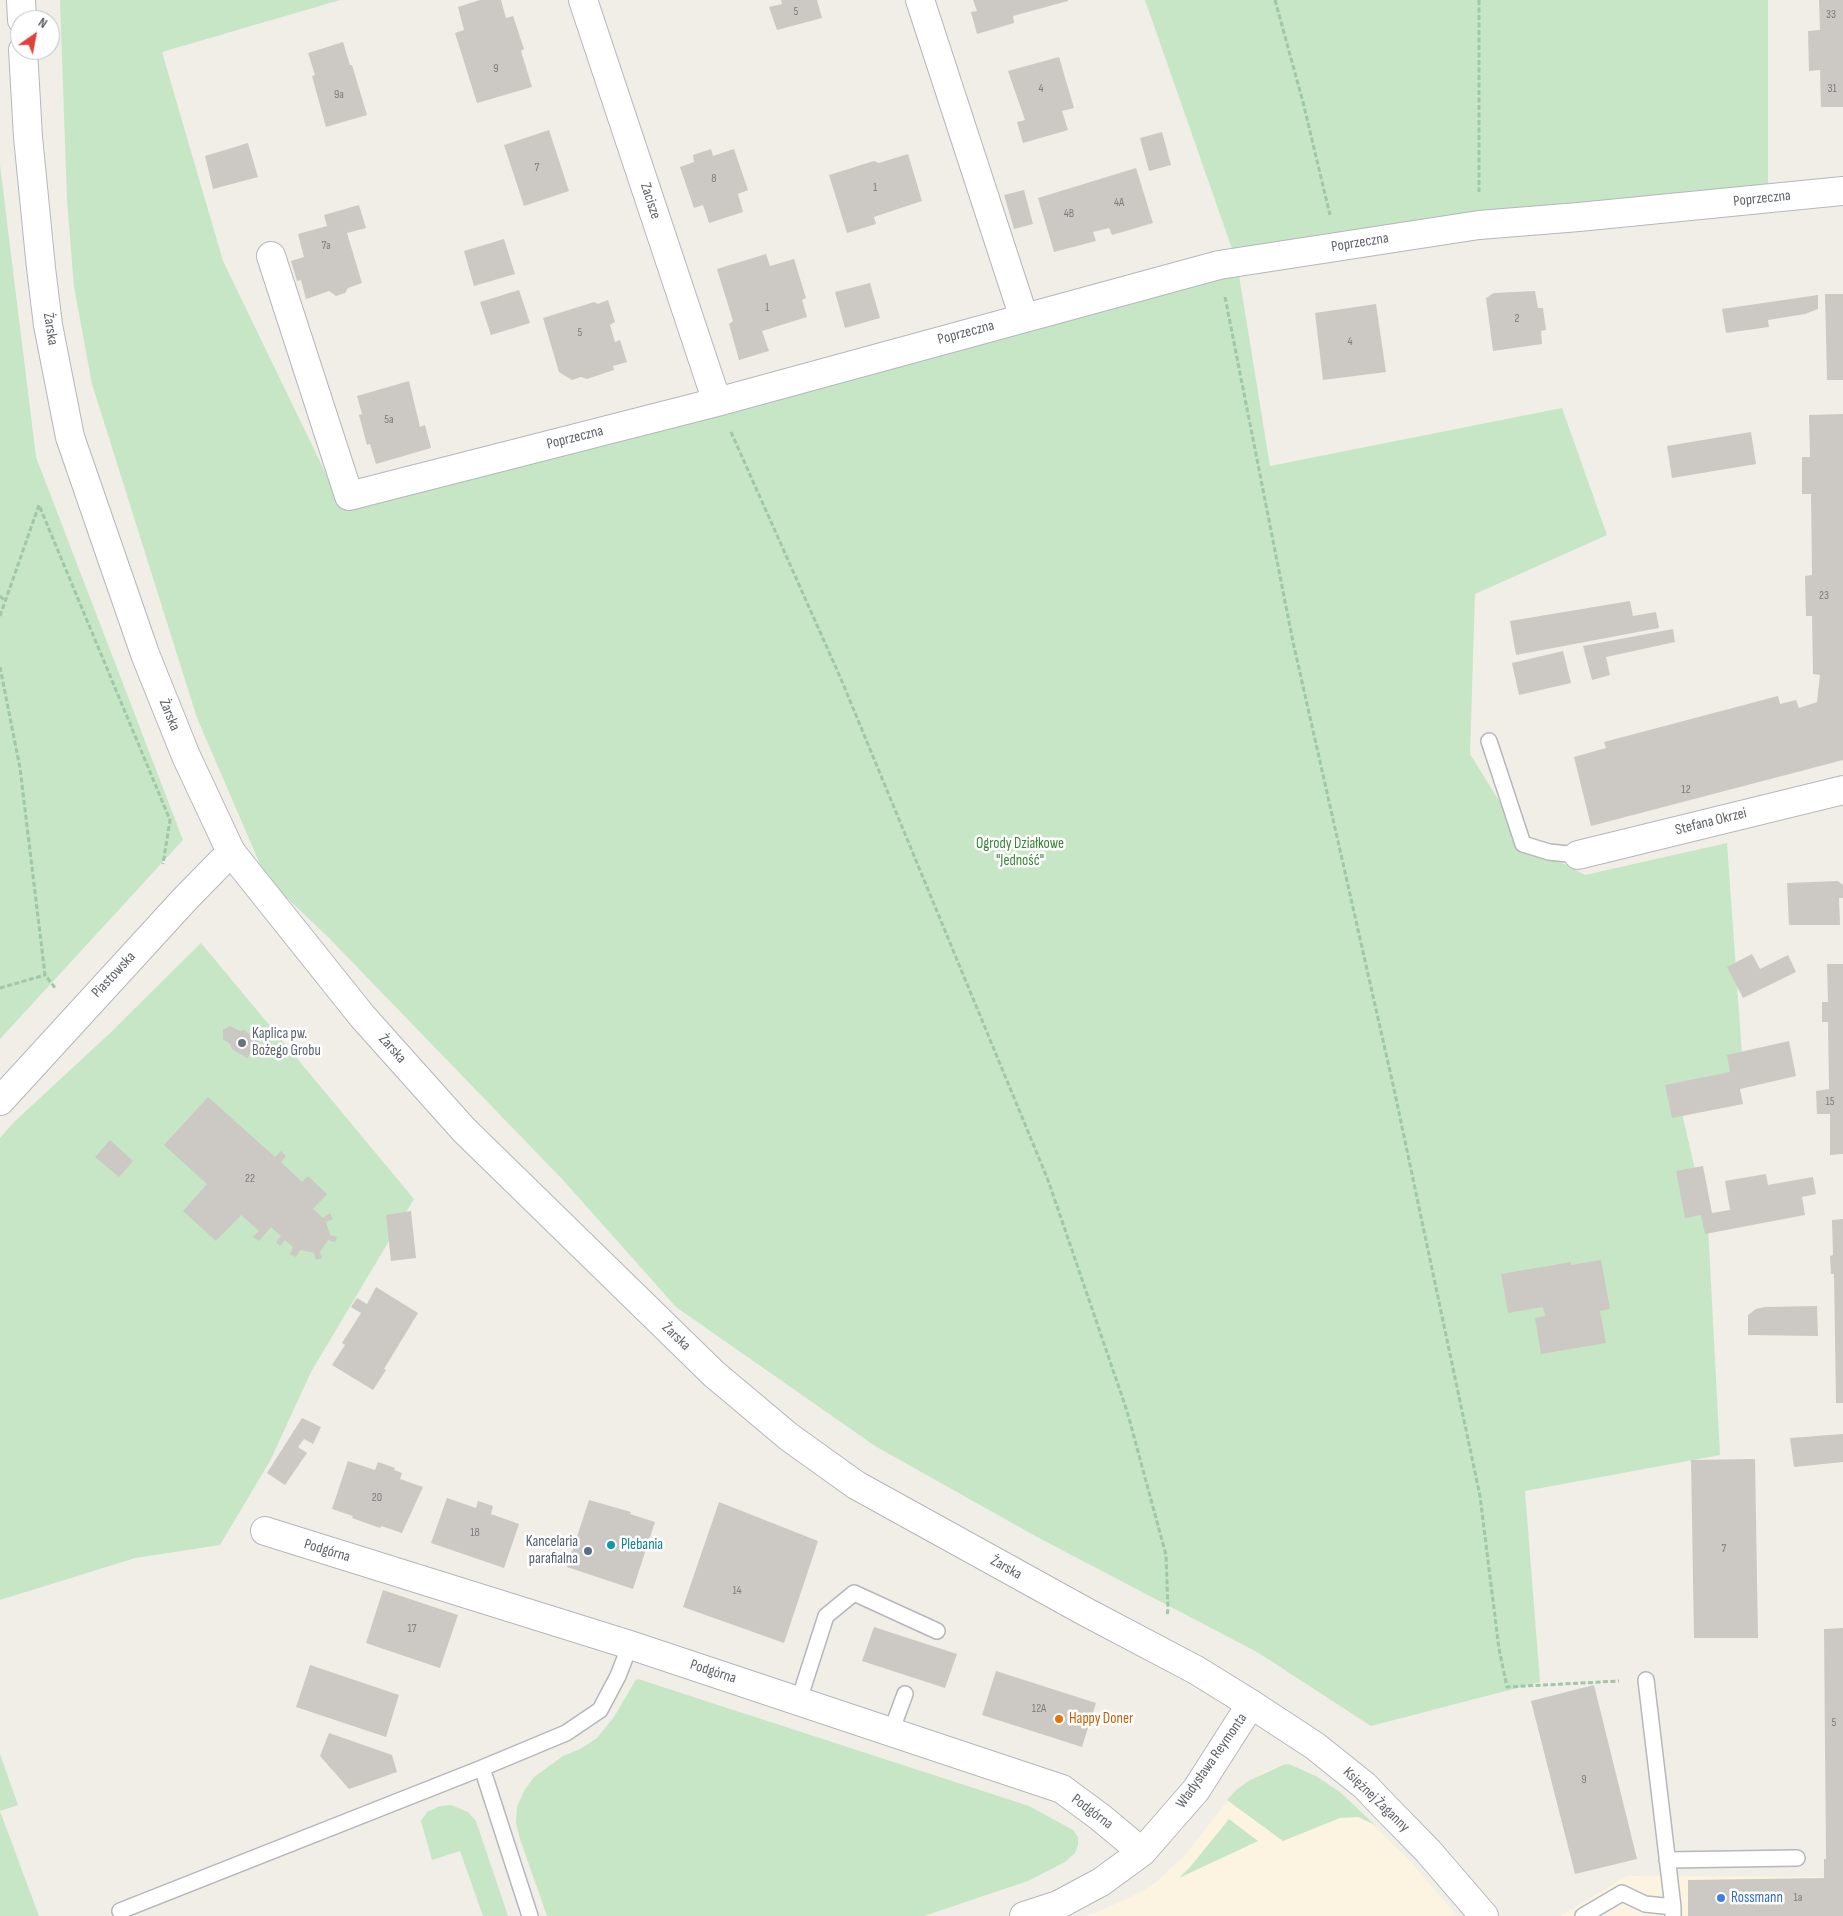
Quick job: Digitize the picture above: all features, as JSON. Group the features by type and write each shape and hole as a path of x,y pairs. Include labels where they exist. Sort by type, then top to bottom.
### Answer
{"street":[{"name":"Zacisze","path":"583,0 717,402"},
{"path":"920,0 1024,318"},
{"name":"Żarska","path":"25,60 29,147 40,259 48,325 70,438 145,654 186,756 231,852 362,1016 464,1130 722,1380 788,1437 856,1484 1086,1612 1160,1650 1251,1704"},
{"name":"Poprzeczna","path":"271,256 349,496 717,402 1219,265 1479,225 1843,191"},
{"name":"Stefana Okrzei","path":"1578,855 1843,790"},
{"name":"Piastowska","path":"0,1101 76,1016 231,852"},
{"name":"Podgórna","path":"265,1531 630,1645 1062,1790 1100,1817 1142,1852"},
{"name":"Władysława Reymonta","path":"1024,1916 1061,1910 1142,1852 1196,1790 1251,1704"},
{"name":"Księżnej Żaganny","path":"1251,1704 1315,1746 1365,1786 1428,1851 1484,1916"}],"lane":[{"path":"1489,741 1524,844 1549,852 1578,855"},
{"path":"798,1700 826,1616 854,1593 937,1631"},
{"path":"120,1911 566,1733 600,1710 618,1676 630,1645"},
{"path":"1584,1916 1622,1893 1645,1904 1673,1911 1646,1680"},
{"path":"891,1732 905,1694"},
{"path":"482,1768 530,1916"},
{"path":"1667,1860 1797,1858"}],"path":[{"path":"1275,0 1303,102 1338,246"},
{"path":"1479,0 1479,225"},
{"path":"1219,265 1293,642 1394,1089 1480,1496 1499,1650 1507,1687 1646,1680"},
{"path":"717,402 841,679 1048,1180 1127,1412 1166,1555 1168,1609 1160,1650"},
{"path":"0,616 39,505 170,820 163,864"},
{"path":"0,596 5,601"},
{"path":"0,667 20,768 45,975 76,1016"},
{"path":"0,988 45,975"}],"shaded area":[{"path":"1289,1764 1316,1776 1340,1792 1411,1862 1457,1916 1085,1916 1141,1892 1155,1883 1186,1854 1236,1790 1264,1772"},
{"path":"1627,1876 1843,1877 1843,1916 1560,1916"}],"green space":[{"name":"Ogrody Działkowe \"Jedność\"","path":"60,0 340,0 162,52 223,261 340,503 1237,263 1270,466 1562,408 1607,535 1475,594 1470,754 1526,844 1585,875 1727,843 1743,1069 1676,1087 1708,1226 1720,1455 1525,1491 1540,1682 1371,1726 1257,1652 1037,1537 875,1446 676,1307 563,1180 328,937 266,878 197,718 92,384 74,287 67,200"},
{"path":"1145,0 1768,0 1768,196 1237,263"},
{"path":"0,165 36,457 183,840 0,1039"},
{"path":"201,943 414,1199 311,1372 270,1461 220,1545 135,1558 0,1600 0,1138 13,1123 109,1034"},
{"path":"638,1679 1029,1806 1073,1830 1078,1837 1075,1853 1065,1862 1028,1881 924,1916 547,1916 520,1839 516,1823 517,1807 524,1791 534,1777 563,1756 580,1749 597,1738 614,1717"},
{"path":"0,1754 18,1805 0,1811"},
{"path":"1289,1764 1316,1776 1340,1792 1375,1825 1358,1817 1340,1818 1283,1841 1227,1800 1236,1790 1250,1780"},
{"path":"451,1805 468,1812 476,1821 508,1916 483,1916 460,1851 432,1860 421,1821 427,1812 440,1806"},
{"path":"0,1811 39,1916 0,1916"},
{"path":"1229,1819 1258,1841 1179,1878 1191,1866"}],"building":[{"path":"480,0 501,0 506,18 513,16 524,49 521,51 532,87 477,103 455,33 464,30 458,7"},
{"path":"781,0 817,0 822,18 777,30 769,7 782,4"},
{"path":"973,0 1068,1 1013,16 1014,23 977,34 971,12 977,11"},
{"path":"1819,0 1843,0 1843,107 1821,107 1820,70 1809,71 1808,31 1820,30"},
{"path":"343,42 367,115 326,127 312,76 315,75 308,53"},
{"path":"1059,57 1074,108 1062,111 1068,130 1023,143 1017,122 1025,120 1008,71"},
{"path":"549,130 569,191 524,206 504,145"},
{"path":"1162,132 1171,165 1149,171 1140,138"},
{"path":"248,143 258,177 213,189 205,156"},
{"path":"711,149 713,156 734,149 748,190 738,194 743,212 709,223 703,205 694,208 680,167 694,162 693,155"},
{"path":"908,154 922,201 874,217 876,224 847,233 829,175 874,161 879,163"},
{"path":"1136,168 1153,223 1112,235 1109,228 1093,232 1096,241 1054,252 1038,198"},
{"path":"1024,190 1033,224 1014,229 1004,195"},
{"path":"359,205 366,228 347,233 362,283 348,288 345,293 336,296 329,291 306,299 301,280 297,281 291,261 304,257 298,234 327,226 324,215"},
{"path":"504,239 515,274 474,286 464,251"},
{"path":"766,254 770,266 794,259 806,298 802,300 807,317 762,331 769,351 739,360 729,324 733,321 717,269"},
{"path":"870,283 880,318 845,328 835,292"},
{"path":"519,290 530,323 491,335 480,302"},
{"path":"1535,291 1538,308 1543,308 1546,330 1541,331 1542,344 1493,351 1486,298 1494,293"},
{"path":"1825,294 1843,294 1843,380 1827,380"},
{"path":"1818,295 1818,309 1805,314 1768,320 1769,327 1726,333 1722,309"},
{"path":"608,300 615,322 610,325 615,342 620,340 627,362 613,366 614,370 587,379 581,377 572,380 559,372 543,318 594,302 598,304"},
{"path":"1376,304 1386,372 1323,380 1315,313"},
{"path":"409,381 420,427 425,425 431,448 376,464 370,444 367,445 359,415 362,414 357,396"},
{"path":"1843,414 1843,760 1591,826 1574,757 1606,748 1604,742 1778,696 1780,704 1796,700 1799,708 1817,702 1820,675 1813,674 1812,616 1806,616 1805,576 1812,575 1811,494 1802,494 1802,457 1810,457 1809,415"},
{"path":"1751,432 1756,464 1672,478 1667,446"},
{"path":"1630,601 1633,616 1656,612 1659,628 1516,655 1510,621"},
{"path":"1673,629 1675,642 1606,657 1610,675 1592,680 1583,646"},
{"path":"1563,651 1571,683 1519,695 1512,663"},
{"path":"1838,881 1843,885 1843,898 1839,898 1840,925 1789,925 1787,883"},
{"path":"1752,954 1760,969 1788,955 1796,972 1743,998 1727,967"},
{"path":"1827,964 1843,964 1843,1154 1830,1155 1830,1114 1817,1114 1816,1091 1829,1089 1828,1022 1822,1022 1822,1002 1828,1002"},
{"name":"Kaplica pw. Bożego Grobu","path":"230,1026 240,1031 244,1030 259,1041 247,1058 232,1049 230,1044 223,1039 223,1030"},
{"path":"1789,1041 1796,1076 1740,1089 1743,1104 1672,1118 1665,1085 1730,1072 1727,1055"},
{"path":"208,1097 275,1157 281,1151 286,1156 281,1162 302,1182 308,1176 327,1194 313,1209 323,1218 330,1213 333,1219 326,1222 330,1235 337,1237 335,1242 328,1240 320,1252 322,1258 316,1260 314,1253 300,1250 296,1257 290,1254 293,1247 285,1240 280,1246 276,1242 281,1236 271,1227 259,1241 253,1237 259,1231 241,1215 216,1241 183,1211 207,1184 164,1145"},
{"path":"110,1140 133,1161 119,1177 95,1157"},
{"path":"1703,1166 1712,1213 1730,1210 1725,1181 1766,1174 1768,1185 1813,1177 1816,1194 1802,1197 1805,1215 1705,1234 1701,1215 1685,1218 1676,1171"},
{"path":"411,1211 416,1258 391,1261 386,1215"},
{"path":"1843,1219 1843,1403 1836,1403 1834,1274 1831,1274 1830,1256 1833,1255 1832,1220"},
{"path":"1601,1260 1610,1309 1600,1311 1606,1343 1541,1354 1535,1318 1545,1316 1543,1307 1508,1313 1501,1274 1571,1262 1571,1265"},
{"path":"376,1287 418,1313 373,1390 332,1365 345,1345 342,1343 361,1313 351,1307 357,1298 367,1304"},
{"path":"1817,1306 1818,1336 1748,1335 1748,1315 1756,1309 1765,1307"},
{"path":"302,1418 321,1427 313,1444 304,1439 298,1447 307,1453 285,1485 267,1473"},
{"path":"1843,1434 1843,1462 1794,1467 1790,1438"},
{"path":"1755,1459 1758,1638 1694,1638 1691,1460"},
{"path":"348,1461 375,1470 378,1462 395,1468 394,1470 402,1473 400,1479 423,1487 402,1533 381,1526 380,1528 332,1509"},
{"path":"447,1498 476,1508 478,1501 493,1506 491,1514 519,1524 504,1568 431,1543"},
{"name":"Plebania","path":"589,1500 631,1512 630,1514 655,1522 633,1589 567,1567"},
{"path":"719,1502 818,1541 784,1643 683,1607"},
{"path":"383,1590 458,1615 440,1668 366,1643"},
{"path":"874,1627 957,1654 945,1688 862,1661"},
{"path":"1843,1628 1843,1916 1688,1916 1688,1880 1824,1878 1824,1859 1826,1859 1824,1629"},
{"path":"310,1665 399,1695 386,1737 296,1707"},
{"path":"996,1671 1096,1703 1082,1747 982,1715"},
{"path":"1594,1685 1637,1859 1575,1874 1531,1701"},
{"path":"329,1733 392,1755 397,1772 349,1789 320,1756"}],"place":[{"name":"Kaplica pw. Bożego Grobu","path":"242,1043"},
{"name":"Plebania","path":"611,1545"},
{"name":"Kancelaria parafialna","path":"588,1551"},
{"name":"Happy Doner","path":"1059,1719"},
{"name":"Rossmann","path":"1721,1898"}]}
